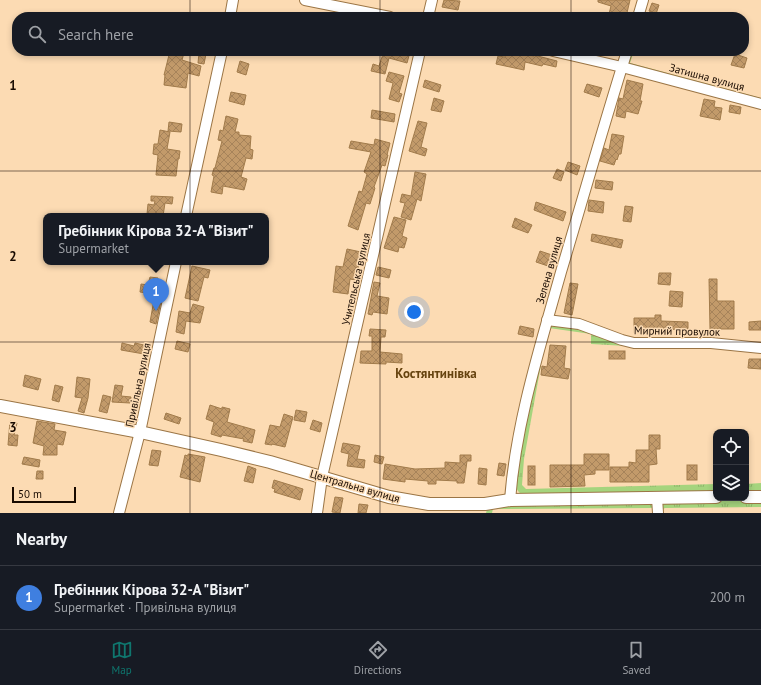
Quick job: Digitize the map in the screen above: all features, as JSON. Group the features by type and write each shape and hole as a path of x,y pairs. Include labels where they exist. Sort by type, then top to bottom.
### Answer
{"street":[{"path":"231,12 233,0"},
{"path":"305,0 365,12"},
{"path":"429,12 432,0"},
{"path":"639,12 643,0"},
{"path":"187,213 221,56"},
{"name":"Учительська вулиця","path":"317,513 322,477 419,56"},
{"name":"Затишна вулиця","path":"575,56 761,104"},
{"name":"Зелена вулиця","path":"510,500 512,470 527,396 547,320 625,56"},
{"name":"Привільна вулиця","path":"119,513 140,432 175,265"},
{"name":"Мирний провулок","path":"547,320 579,324 634,343 711,343 761,348"},
{"name":"Центральна вулиця","path":"0,406 140,432 270,462 389,497 429,504 484,508 510,500 713,497"},
{"path":"749,497 761,497"},
{"path":"657,498 658,513"}],"green space":[{"path":"628,56 632,56 630,63 761,98 761,101 627,65"},
{"path":"553,323 582,328 627,346 591,344 591,334 549,328 524,459 522,485 526,489 713,484 713,494 524,496 518,491 515,479 548,326"},
{"path":"761,483 761,493 749,493 749,484"},
{"path":"761,500 761,507 665,508 663,509 663,513 660,513 661,501"},
{"path":"653,501 656,513 652,513 652,508 493,509 492,513 486,513 488,506"}],"building":[{"path":"444,0 460,1 458,10 442,7"},
{"path":"598,0 630,0 627,12 610,12 611,6 598,2"},
{"path":"652,3 659,5 657,12 649,11"},
{"path":"169,56 183,56 182,60 201,66 199,76 188,73 186,88 164,85 164,75"},
{"path":"199,56 206,56 204,64 198,63"},
{"path":"382,56 409,56 407,63 389,58 385,74 371,71 373,64 379,66"},
{"path":"498,56 538,56 557,61 556,67 543,64 542,66 525,62 524,70 496,64"},
{"path":"734,56 747,58 744,68 731,65"},
{"path":"240,61 249,64 246,75 237,72"},
{"path":"389,72 404,76 399,93 402,94 399,102 389,99 393,83 386,81"},
{"path":"425,80 441,85 439,92 423,87"},
{"path":"627,80 643,84 640,101 642,101 638,114 626,111 625,118 616,116 619,98 623,99"},
{"path":"587,84 602,88 599,97 584,92"},
{"path":"231,92 246,95 244,105 229,101"},
{"path":"434,98 444,101 441,112 431,110"},
{"path":"704,99 715,101 714,107 722,108 720,120 700,116"},
{"path":"730,105 741,107 740,114 729,112"},
{"path":"372,110 395,114 394,122 371,118"},
{"path":"226,116 238,119 235,132 239,132 239,135 251,136 250,149 253,150 252,159 246,158 241,177 247,179 244,190 223,186 222,194 211,192 214,176 212,175 222,141 218,140 220,130 223,131"},
{"path":"418,121 427,123 421,147 427,149 425,156 409,151"},
{"path":"169,122 182,124 181,132 168,131"},
{"path":"160,130 170,132 167,149 180,151 176,176 156,175 158,155 153,154 154,144 158,144"},
{"path":"612,134 624,136 621,154 619,154 614,165 600,161 604,148 609,150"},
{"path":"375,139 390,143 388,155 385,166 382,165 370,204 366,203 358,230 348,226 359,191 362,192 367,174 364,172 371,152 349,148 351,141 374,145"},
{"path":"568,162 580,166 577,175 565,170"},
{"path":"557,169 564,172 561,181 553,178"},
{"path":"415,172 426,174 421,201 417,199 411,220 401,217 405,203 400,202 402,194 411,196"},
{"path":"596,180 613,182 612,190 595,188"},
{"path":"151,196 173,197 172,204 165,203 163,213 147,213 148,204 154,205 155,201 151,201"},
{"path":"589,200 604,202 603,213 588,211"},
{"path":"536,202 566,212 563,221 534,210"},
{"path":"625,206 633,207 631,222 623,221"},
{"path":"394,217 406,220 402,236 407,238 404,248 399,247 398,252 384,248"},
{"path":"515,218 532,225 528,233 512,227"},
{"path":"592,234 623,240 621,248 591,241"},
{"path":"347,249 361,252 356,280 350,279 348,294 333,292 336,266 343,267"},
{"path":"540,251 555,256 551,267 536,262"},
{"path":"192,266 210,270 208,278 204,277 198,301 185,298"},
{"path":"378,267 391,270 389,278 376,275"},
{"path":"659,273 671,273 670,285 658,284"},
{"path":"150,277 158,278 155,294 140,292 141,284 148,285"},
{"path":"709,279 717,279 717,301 734,301 734,329 710,329"},
{"path":"374,282 380,283 377,296 389,298 387,314 373,312 372,315 368,314"},
{"path":"570,283 578,284 572,315 564,313"},
{"path":"670,291 683,292 682,307 669,306"},
{"path":"154,300 161,301 156,324 150,322"},
{"path":"193,304 204,307 200,323 186,321 184,334 176,332 179,311 190,313"},
{"path":"655,315 661,315 661,321 688,322 688,330 649,328 649,333 634,333 634,318 655,318"},
{"path":"761,321 761,330 749,330 749,322"},
{"path":"520,326 534,329 533,337 518,334"},
{"path":"370,329 386,330 385,337 381,337 380,352 402,354 402,363 360,363 361,351 372,351 372,336 369,336"},
{"path":"177,341 190,344 188,352 175,349"},
{"path":"122,343 134,346 135,343 144,345 144,354 121,350"},
{"path":"550,345 566,346 564,368 570,369 568,379 541,375 542,366 547,367"},
{"path":"609,351 625,351 625,359 609,359"},
{"path":"749,359 761,359 761,369 748,368"},
{"path":"25,375 41,379 38,390 23,386"},
{"path":"77,377 90,379 88,398 84,413 78,411 82,398 75,397"},
{"path":"55,385 63,387 59,402 52,400"},
{"path":"115,385 123,386 121,396 131,397 130,403 112,402"},
{"path":"103,395 111,397 107,413 99,411"},
{"path":"210,405 222,409 222,407 230,409 227,422 255,430 252,443 243,441 244,439 222,435 221,437 211,434 214,422 206,419"},
{"path":"296,410 307,412 305,422 294,420"},
{"path":"166,413 181,418 179,424 164,419"},
{"path":"284,414 293,417 285,447 265,444 270,425 280,427"},
{"path":"313,420 322,423 320,432 310,429"},
{"path":"10,421 17,423 14,435 18,435 17,446 8,445"},
{"path":"37,421 55,424 54,430 66,432 63,445 57,444 57,455 43,455 44,446 33,443"},
{"path":"649,435 660,435 660,449 656,449 657,464 649,465 649,482 610,482 610,467 629,467 629,462 636,463 636,450 649,450"},
{"path":"343,443 360,446 357,459 365,460 364,468 347,466 349,454 341,452"},
{"path":"152,450 161,451 158,466 149,465"},
{"path":"188,454 205,457 200,482 180,477 185,455 188,456"},
{"path":"584,454 609,454 609,470 595,470 595,474 584,475 585,486 550,487 550,465 584,465"},
{"path":"375,455 384,457 382,464 374,462"},
{"path":"460,455 471,455 471,461 467,461 464,483 457,483 457,481 436,480 436,484 428,484 428,481 405,479 405,482 383,479 385,464 415,469 445,468 445,462 460,463"},
{"path":"24,457 40,460 39,467 22,464"},
{"path":"499,463 506,464 504,476 497,475"},
{"path":"687,465 697,465 697,480 687,480"},
{"path":"248,466 256,469 253,483 244,481"},
{"path":"528,466 535,466 535,485 528,485"},
{"path":"479,468 487,469 486,485 478,484"},
{"path":"37,471 43,471 43,479 36,479"},
{"path":"274,480 303,489 300,500 274,492 275,489 272,488"},
{"path":"335,497 343,498 340,513 332,512"},
{"path":"359,504 368,505 366,513 358,513"}],"place":[{"name":"Гребінник Кірова 32-А \"Візит\"","path":"156,311"}],"district":[{"name":"Костянтинівка","path":"436,373"}]}
